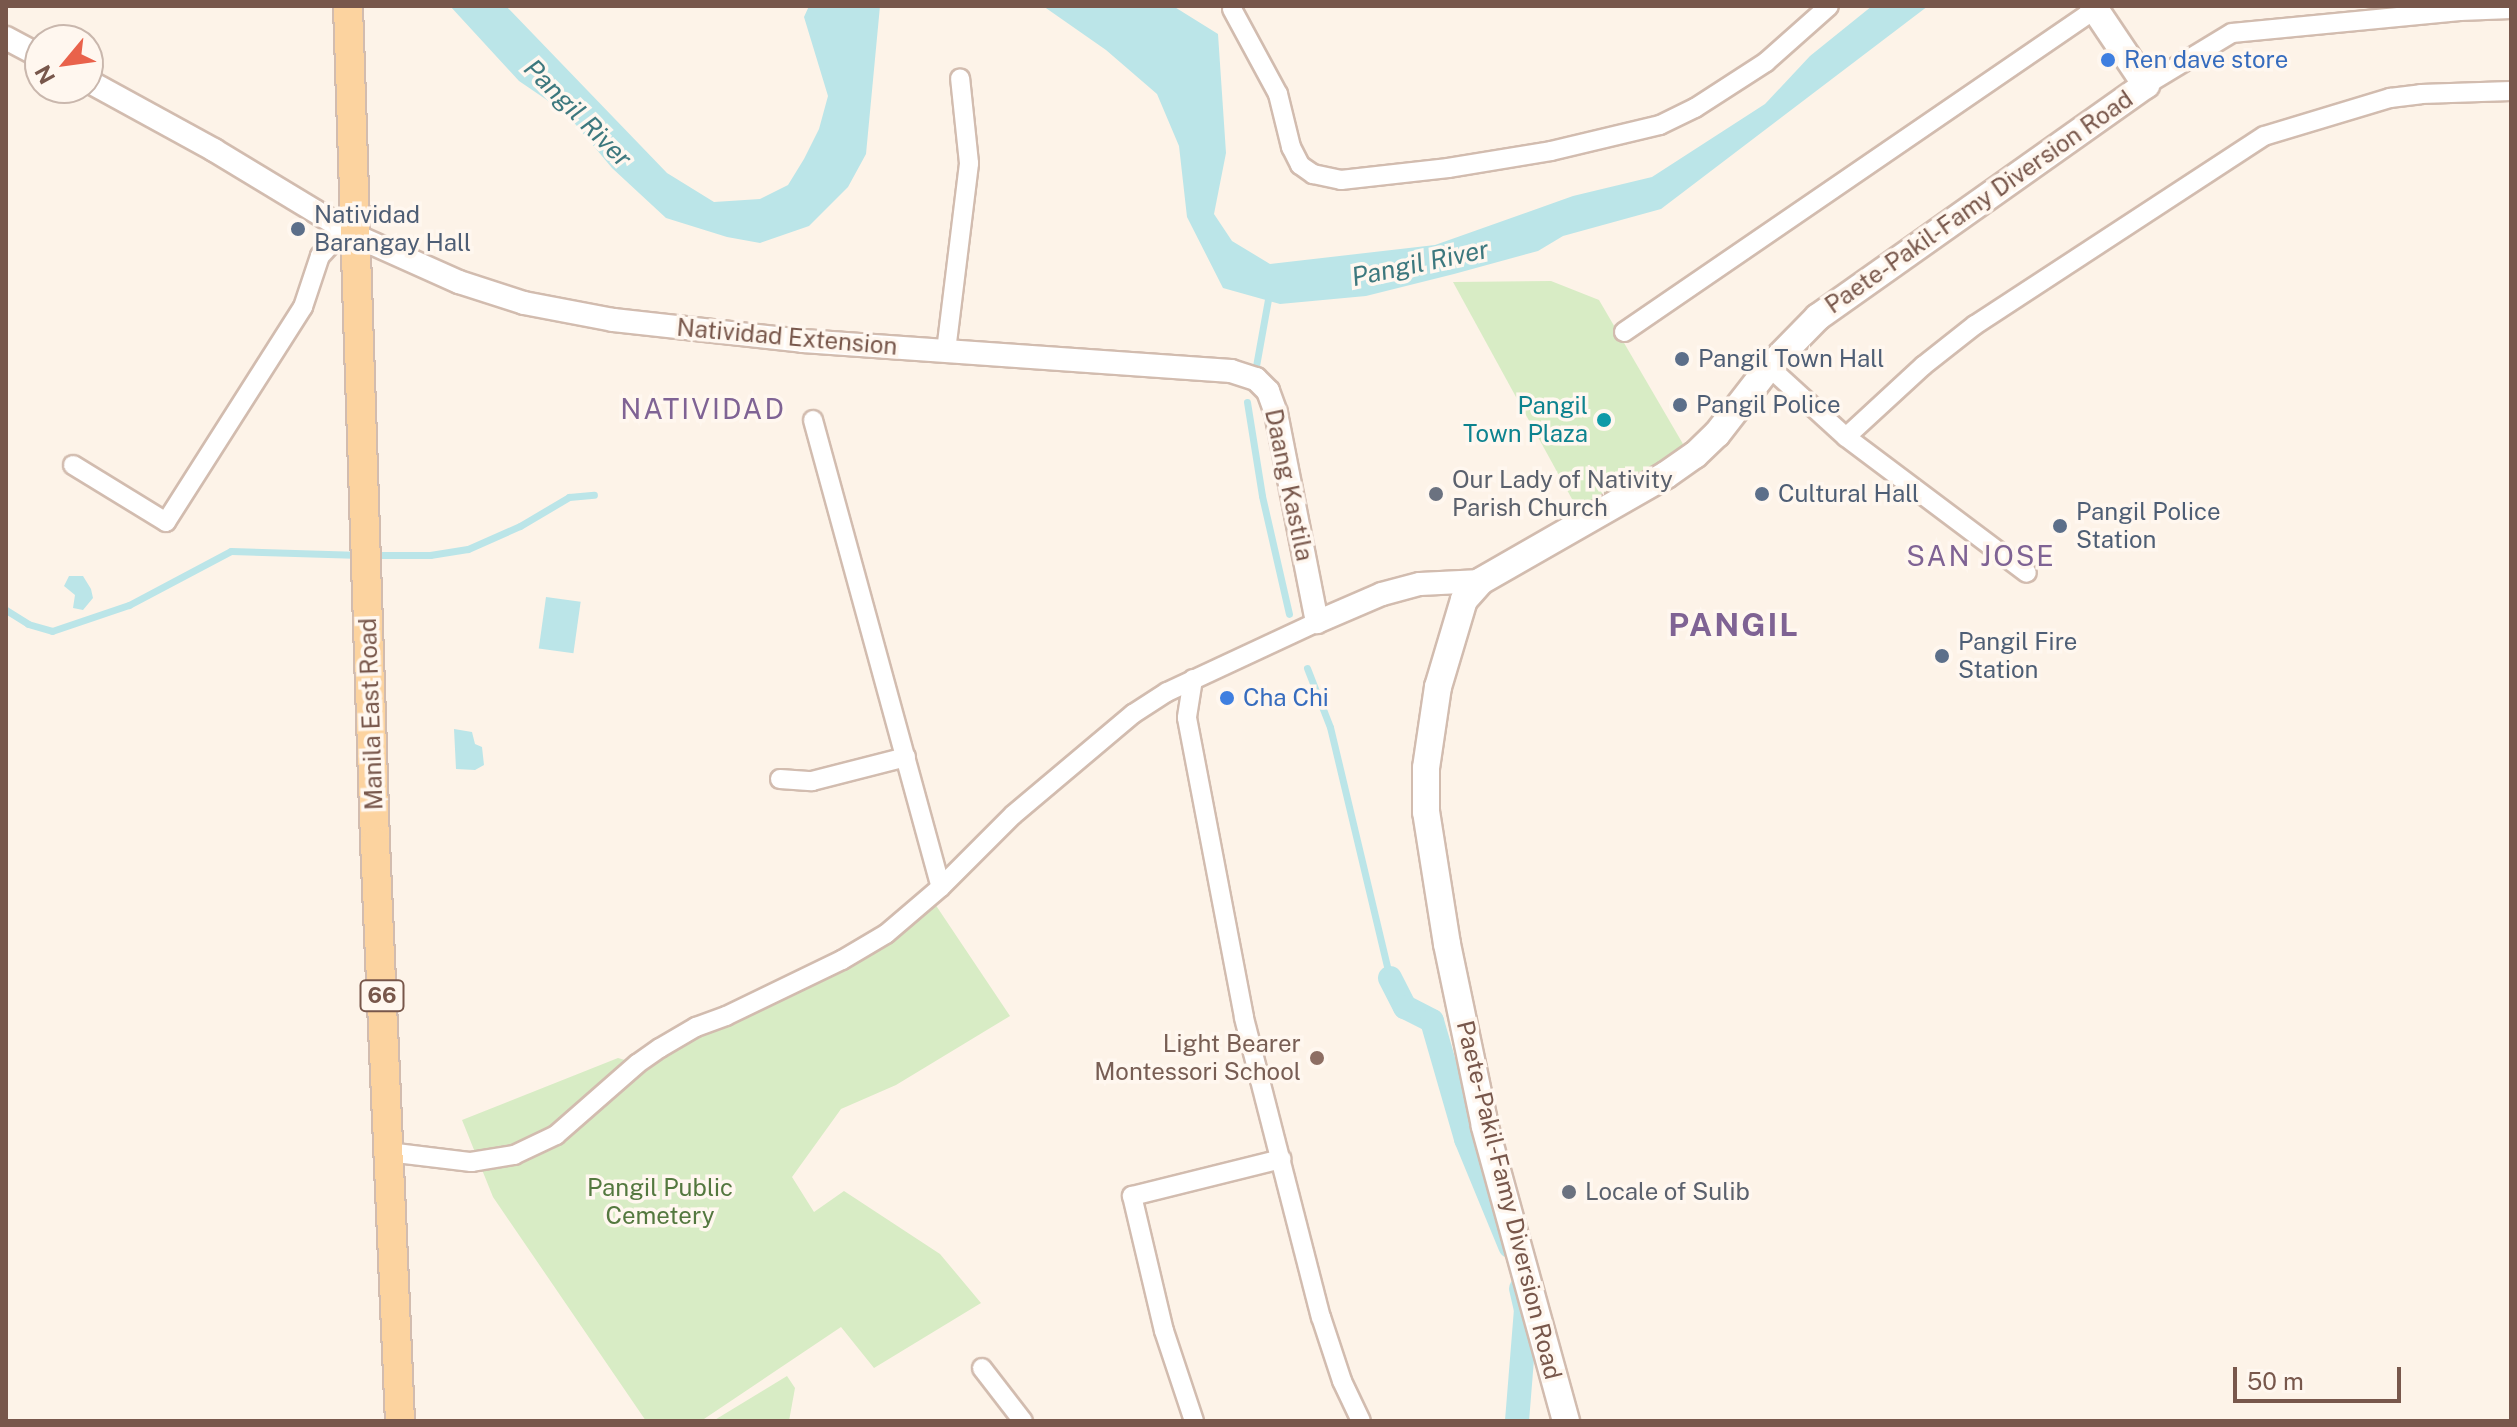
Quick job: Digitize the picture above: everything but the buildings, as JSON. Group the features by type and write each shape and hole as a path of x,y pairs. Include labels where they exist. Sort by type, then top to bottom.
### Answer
{"main road":[{"name":"Manila East Road","path":"348,6 400,1421"},
{"path":"2096,7 2146,85"},
{"name":"Paete-Pakil-Famy Diversion Road","path":"1566,1421 1485,1126 1447,944 1426,812 1426,768 1438,687 1464,600 1481,581 1666,475 1695,455 1717,434 1769,367 1818,317 2146,85"}],"street":[{"path":"1232,9 1278,94 1291,147 1300,165 1313,174 1341,180 1448,168 1551,151 1660,125 1695,108 1766,62 1829,6"},
{"path":"1624,332 2096,7"},
{"path":"2146,85 2232,33 2511,9"},
{"path":"6,38 24,48"},
{"path":"946,351 968,178 967,125 960,78"},
{"name":"Natividad Extension","path":"104,90 226,157 356,236 459,282 524,303 644,324 803,341 1231,371"},
{"path":"1846,437 1923,366 1975,325 2264,136 2390,98 2511,91"},
{"path":"73,465 166,522 303,307 320,256 337,238 356,236"},
{"path":"1769,367 1846,437 2027,573"},
{"name":"Daang Kastila","path":"1231,371 1256,379 1268,391 1276,413 1317,622"},
{"path":"813,420 941,887"},
{"path":"388,1152 471,1162 514,1155 556,1135 637,1064 660,1048 696,1027 726,1016 862,950 886,934 941,887 1013,815 1133,714 1193,679 1382,594 1420,584 1481,581"},
{"path":"1193,679 1187,718 1244,1018 1321,1317 1342,1381 1361,1421"},
{"path":"780,779 812,781 906,757"},
{"path":"1194,1421 1164,1331 1132,1196 1281,1159"},
{"path":"982,1368 1023,1421"}],"green space":[{"path":"1551,281 1599,300 1683,444 1682,452 1578,510 1453,282"},
{"name":"Pangil Public Cemetery","path":"935,904 1010,1016 896,1085 841,1109 792,1177 814,1212 844,1191 940,1254 981,1303 874,1368 841,1327 701,1421 646,1421 493,1197 462,1120 618,1058 648,1067 706,1032 852,966"},
{"path":"787,1376 795,1388 789,1421 713,1421"}],"water":[{"name":"Pangil River","path":"450,6 506,6 667,173 714,202 760,199 788,185 819,129 828,96 804,17 809,6 880,6 866,154 848,187 809,226 760,243 727,237 666,218 612,168 566,113 519,81"},
{"name":"Pangil River","path":"1043,6 1173,6 1218,34 1226,153 1214,214 1232,241 1270,264 1435,245 1573,196 1652,177 1765,104 1810,56 1872,6 1928,6 1661,209 1563,236 1538,251 1366,296 1280,304 1223,288 1187,217 1179,146 1157,94 1106,50"},
{"path":"69,576 83,576 91,589 93,598 83,610 73,608 75,595 64,586"},
{"path":"546,597 581,602 573,653 539,648"},
{"path":"454,729 472,732 475,744 482,747 484,765 475,770 456,769"}],"waterway":[{"path":"1256,366 1269,294"},
{"path":"1247,402 1262,496 1289,614"},
{"path":"374,555 430,555 468,549 520,526 569,497 594,495"},
{"path":"6,610 28,624 52,631 129,605 231,551 361,555"},
{"path":"1307,668 1330,727 1390,978"},
{"path":"1390,978 1405,1007 1432,1021 1466,1139 1510,1246"},
{"path":"1517,1421 1526,1310 1521,1289"}],"place":[{"name":"Ren dave store","path":"2108,60"},
{"name":"Natividad Barangay Hall","path":"298,229"},
{"name":"Pangil Town Hall","path":"1682,359"},
{"name":"Pangil Police","path":"1680,405"},
{"name":"Pangil Town Plaza","path":"1604,420"},
{"name":"Our Lady of Nativity Parish Church","path":"1436,494"},
{"name":"Cultural Hall","path":"1762,494"},
{"name":"Pangil Police Station","path":"2060,526"},
{"name":"Pangil Fire Station","path":"1942,656"},
{"name":"Cha Chi","path":"1227,698"},
{"name":"Light Bearer Montessori School","path":"1317,1058"},
{"name":"Locale of Sulib","path":"1569,1192"}],"district":[{"name":"NATIVIDAD","path":"703,409"},
{"name":"SAN JOSE","path":"1981,556"},
{"name":"PANGIL","path":"1734,625"}]}
